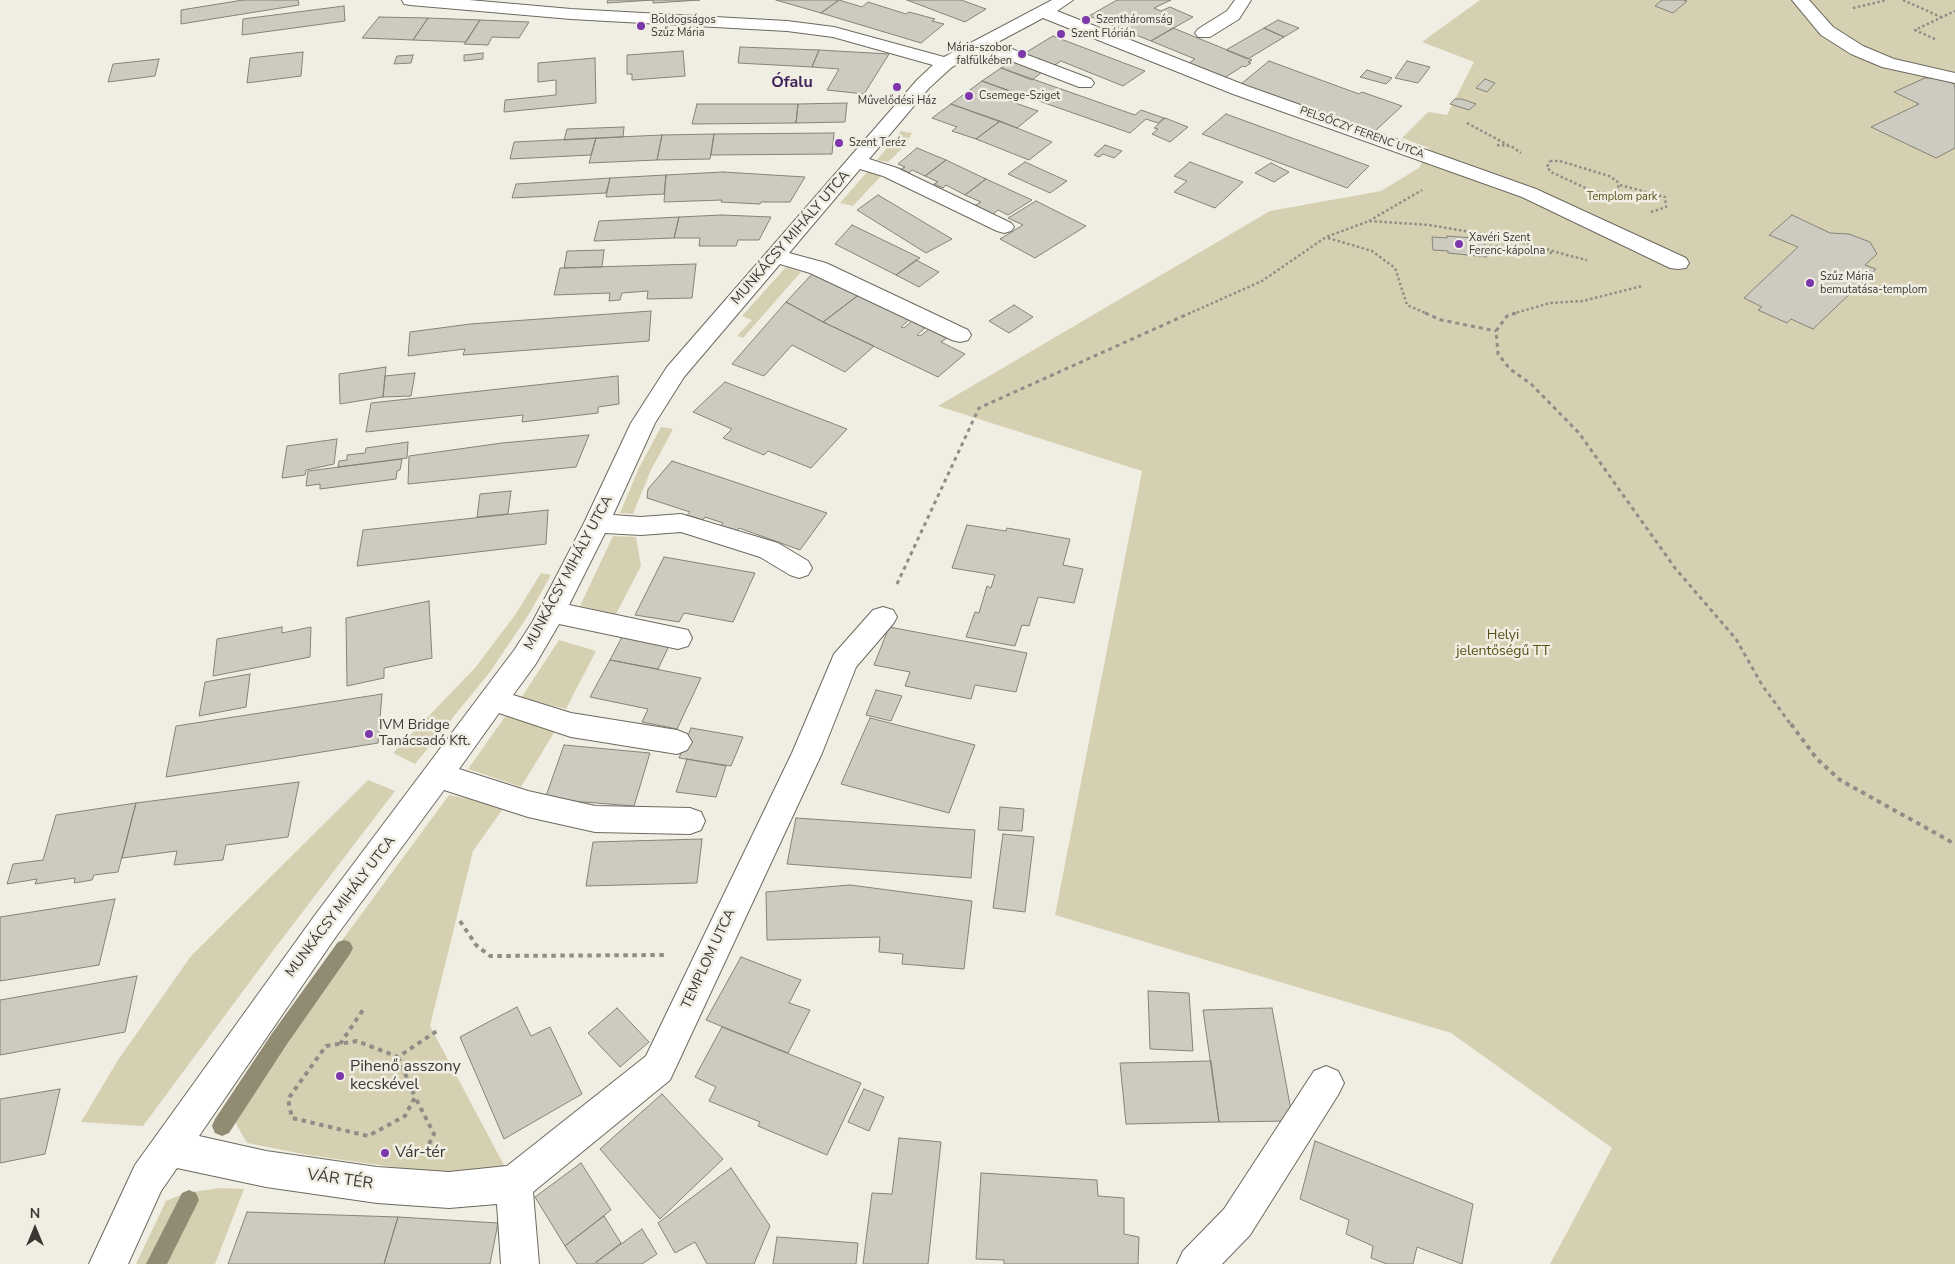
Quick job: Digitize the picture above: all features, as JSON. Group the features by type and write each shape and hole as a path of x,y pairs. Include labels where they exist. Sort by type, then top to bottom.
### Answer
{"street":[{"path":"410,0 571,14 786,26 834,32 946,63"},
{"name":"MUNKÁCSY MIHÁLY UTCA","path":"108,1264 148,1178 326,925 525,657 552,612 597,524 643,423 675,372 923,84 946,63 1065,0"},
{"path":"1204,33 1233,15 1243,0"},
{"path":"1800,0 1827,31 1858,50 1888,63 1925,69 1955,78"},
{"name":"PELSŐCZY FERENC UTCA","path":"1042,12 1240,90 1529,193 1678,263"},
{"path":"982,44 1084,83"},
{"path":"857,162 890,172 1004,227"},
{"path":"776,256 818,268 960,335"},
{"path":"597,524 641,526 681,524 769,550 799,568"},
{"path":"552,612 678,638"},
{"name":"TEMPLOM UTCA","path":"514,1184 658,1068 807,753 844,662 883,617"},
{"path":"493,700 571,725 677,742"},
{"path":"437,775 528,804 595,819 690,821"},
{"path":"1196,1264 1237,1222 1326,1084"},
{"name":"VÁR TÉR","path":"169,1148 266,1169 377,1185 449,1190 514,1184"},
{"path":"514,1184 520,1264"}],"path":[{"path":"1903,0 1942,17"},
{"path":"1939,41 1915,30 1955,10"},
{"path":"1467,123 1511,146"},
{"path":"1620,185 1616,192 1612,194 1599,194 1551,172 1547,164 1550,161 1560,161 1609,176 1620,185 1638,188 1665,197 1666,207"},
{"path":"896,587 979,408 1262,281 1326,237 1369,221 1460,168"},
{"path":"1369,221 1429,225 1488,235 1593,262"},
{"path":"1326,237 1372,251 1395,268 1407,304 1441,320 1496,331"},
{"path":"1490,246 1567,255"},
{"path":"1649,284 1583,301 1550,302 1507,316 1496,331 1498,354 1510,369 1531,384 1579,432 1675,568 1736,639 1762,685 1817,759 1840,780 1955,844"},
{"path":"460,921 476,945 490,956 711,955"},
{"path":"339,1044 365,1007"},
{"path":"398,1057 440,1029"},
{"path":"415,1097 405,1116 368,1136 292,1118 288,1099 326,1046 357,1041 398,1057 415,1097 434,1134"}],"green space":[{"name":"Helyi jelentőségű TT","path":"1480,0 1955,0 1955,1264 1550,1264 1612,1148 1451,1033 1055,915 1142,471 938,406 1270,211 1381,191 1419,168 1429,148 1402,138 1428,112 1447,115 1474,62 1422,42"},
{"path":"901,131 912,133 904,147 888,162 877,160"},
{"path":"867,172 882,175 853,206 840,203"},
{"path":"786,267 801,272 743,338 737,336 752,320 742,316"},
{"path":"661,427 673,429 651,470 633,514 620,513 639,468"},
{"path":"613,536 636,537 641,566 616,614 580,606"},
{"path":"541,573 551,575 529,614 490,672 415,764 393,753 475,668 515,615"},
{"path":"559,640 596,651 566,709 521,698"},
{"path":"507,714 555,731 521,787 468,769"},
{"path":"368,780 395,791 272,952 143,1126 81,1122 118,1060 191,956"},
{"path":"449,795 505,806 473,851 430,1026 514,1184 308,1155 247,1143 235,1122 220,1114 271,1037"},
{"path":"220,1188 244,1189 215,1264 136,1264 166,1201 186,1193"}],"building":[{"path":"243,0 298,0 299,5 181,24 181,10"},
{"path":"608,0 653,0 607,3"},
{"path":"653,0 700,0 653,3"},
{"path":"776,0 839,0 821,13"},
{"path":"839,0 862,7 868,2 906,14 909,12 935,19 932,21 944,24 921,43 821,13"},
{"path":"907,0 961,0 986,9 965,22"},
{"path":"1117,0 1171,0 1154,8 1161,11 1170,7 1193,17 1151,41 1089,16"},
{"path":"1662,0 1687,1 1673,13 1655,6"},
{"path":"344,6 345,21 242,35 243,19"},
{"path":"379,17 428,18 413,40 362,38"},
{"path":"428,18 480,20 466,42 413,40"},
{"path":"480,20 529,22 519,38 492,37 488,45 464,44"},
{"path":"1278,20 1299,28 1284,37 1264,28"},
{"path":"1173,28 1252,60 1248,62 1251,63 1224,78 1189,63 1195,59 1151,41"},
{"path":"1264,28 1284,37 1248,59 1226,50"},
{"path":"1053,36 1145,71 1123,86 1061,61 1050,68 1020,56"},
{"path":"740,47 819,50 812,67 738,63"},
{"path":"819,50 889,54 864,94 827,90 839,69 812,67"},
{"path":"683,51 685,76 632,80 632,74 627,74 627,55"},
{"path":"303,52 301,76 247,83 250,58"},
{"path":"483,53 483,59 464,61 464,55"},
{"path":"413,55 411,63 394,64 397,56"},
{"path":"595,58 596,103 504,112 505,100 556,95 556,80 538,82 538,63"},
{"path":"159,59 155,76 108,82 113,64"},
{"path":"1014,60 1042,72 1032,80 1001,68"},
{"path":"1269,61 1359,94 1362,92 1402,106 1375,131 1241,84"},
{"path":"1407,61 1430,67 1418,83 1395,78"},
{"path":"1001,68 1135,115 1141,110 1164,118 1158,123 1146,119 1130,133 982,81"},
{"path":"1367,70 1392,78 1386,84 1360,77"},
{"path":"1925,78 1942,78 1954,84 1955,89 1955,148 1936,158 1871,127 1919,104 1894,92"},
{"path":"1485,79 1495,83 1487,92 1476,88"},
{"path":"982,81 1009,91 1001,98 1038,111 1017,128 951,104"},
{"path":"1455,99 1462,99 1476,104 1469,110 1450,104"},
{"path":"847,103 845,122 796,123 798,104"},
{"path":"697,104 798,104 796,123 692,124"},
{"path":"951,104 1000,121 976,139 952,131 957,127 932,118"},
{"path":"1226,114 1369,166 1347,188 1202,134"},
{"path":"1165,118 1188,127 1170,142 1152,134 1158,129 1154,128"},
{"path":"1000,121 1052,142 1029,160 976,139"},
{"path":"624,127 623,137 564,140 567,129"},
{"path":"834,133 832,154 711,155 714,134"},
{"path":"714,134 710,159 657,160 662,135"},
{"path":"662,135 657,160 589,163 596,138"},
{"path":"596,138 591,155 510,159 514,142"},
{"path":"1105,145 1122,151 1114,158 1103,154 1099,157 1094,155"},
{"path":"917,148 946,160 925,176 912,170 909,173 901,169 905,167 898,164"},
{"path":"946,160 986,179 965,195 946,185 943,188 934,184 938,182 925,176"},
{"path":"1025,162 1067,181 1050,193 1008,174"},
{"path":"1190,162 1243,182 1215,208 1174,192 1187,181 1174,176"},
{"path":"1271,163 1289,172 1274,182 1255,173"},
{"path":"723,172 805,177 790,202 761,202 760,204 721,202 722,200 664,202 666,175"},
{"path":"666,175 664,194 606,197 610,178"},
{"path":"610,178 606,193 512,198 516,184"},
{"path":"986,179 1032,200 1008,215 998,210 992,215 974,206 981,202 965,195"},
{"path":"878,195 952,239 926,253 857,210"},
{"path":"1036,201 1086,226 1035,258 1000,239 1023,225 1008,218"},
{"path":"722,215 771,217 759,240 738,240 736,246 699,246 700,238 674,238 679,217"},
{"name":"Szűz Mária bemutatása-templom","path":"1792,215 1830,233 1849,234 1870,242 1877,254 1865,265 1876,269 1813,329 1791,319 1787,323 1758,310 1762,307 1744,298 1798,247 1769,235"},
{"path":"679,217 674,238 594,241 599,221"},
{"path":"852,225 920,258 896,275 835,244"},
{"name":"Xavéri Szent Ferenc-kápolna","path":"1447,236 1484,239 1487,257 1433,250 1432,237 1447,238"},
{"path":"604,250 602,267 564,268 567,251"},
{"path":"916,260 939,272 919,287 896,275"},
{"path":"696,264 692,298 647,299 648,291 622,293 620,300 609,301 610,293 554,295 560,268"},
{"path":"814,272 860,294 823,322 786,302"},
{"path":"860,294 908,316 905,318 909,320 901,327 904,328 912,321 925,328 917,335 920,336 929,329 947,338 941,342 965,354 938,377 823,322"},
{"path":"786,302 874,346 845,372 792,345 764,376 732,364"},
{"path":"1014,305 1033,317 1009,333 989,321"},
{"path":"651,311 649,341 463,355 465,349 408,356 410,332 470,324"},
{"path":"386,367 383,397 340,404 339,374"},
{"path":"415,373 411,396 383,397 385,376"},
{"path":"618,376 619,404 598,407 598,413 522,422 523,415 366,432 371,403"},
{"path":"725,382 847,429 811,468 768,451 764,455 723,438 732,429 693,412"},
{"path":"589,435 576,467 408,484 409,456 502,443"},
{"path":"337,439 334,464 306,470 305,475 282,478 287,446"},
{"path":"408,442 407,458 338,467 339,461 347,460 347,455 365,453 366,448"},
{"path":"402,459 396,479 320,489 320,484 306,486 308,471"},
{"path":"672,461 827,513 800,550 739,528 736,532 720,527 723,523 705,517 703,520 687,515 690,512 647,498 648,489"},
{"path":"511,491 508,514 477,517 480,494"},
{"path":"548,510 546,544 357,566 363,530"},
{"path":"967,525 1006,531 1007,528 1070,539 1063,565 1083,569 1074,603 1038,597 1029,626 1022,625 1015,646 966,637 975,612 979,613 987,586 991,588 995,575 952,568"},
{"path":"664,557 755,573 733,622 684,613 679,622 635,615"},
{"path":"429,601 432,658 384,668 384,678 347,686 346,618"},
{"path":"282,627 282,633 311,627 310,657 213,676 217,639"},
{"path":"889,627 1027,653 1016,692 975,685 971,699 905,686 910,672 874,665"},
{"path":"622,637 669,646 658,669 610,660"},
{"path":"610,660 701,678 677,729 642,722 648,709 590,697"},
{"path":"250,674 246,707 199,716 205,682"},
{"path":"876,690 902,696 891,721 866,715"},
{"path":"382,694 378,743 166,777 176,726"},
{"path":"870,718 975,745 949,813 841,784"},
{"path":"691,728 743,737 731,766 679,758"},
{"path":"564,745 650,753 634,806 545,799"},
{"path":"687,759 726,766 716,797 676,792"},
{"path":"299,782 288,837 226,845 223,860 174,865 177,851 122,858 136,803"},
{"path":"136,803 118,872 94,875 92,880 74,883 75,878 35,884 37,879 7,884 13,864 43,860 56,815"},
{"path":"1000,807 1024,809 1022,831 998,830"},
{"path":"796,818 975,830 971,878 787,864"},
{"path":"1003,834 1034,837 1025,912 993,908"},
{"path":"702,839 697,883 586,886 593,842"},
{"path":"850,885 972,901 964,969 902,964 903,954 879,952 880,937 767,940 766,892"},
{"path":"115,899 99,965 0,981 0,917"},
{"path":"741,957 801,980 789,1003 810,1010 788,1053 706,1020"},
{"path":"137,976 125,1032 0,1055 0,1000"},
{"path":"1148,991 1189,993 1193,1051 1150,1049"},
{"path":"517,1007 531,1036 550,1027 582,1094 504,1139 460,1037"},
{"path":"617,1008 649,1042 620,1067 588,1033"},
{"path":"1272,1008 1293,1121 1219,1122 1203,1010"},
{"path":"722,1027 861,1083 827,1155 758,1126 760,1122 709,1101 716,1087 695,1077"},
{"path":"1211,1061 1219,1122 1126,1124 1120,1063"},
{"path":"60,1089 45,1154 0,1163 0,1099"},
{"path":"864,1089 884,1097 869,1131 848,1122"},
{"path":"662,1094 723,1159 660,1219 600,1149"},
{"path":"899,1138 941,1142 928,1264 863,1264 872,1193 892,1194"},
{"path":"1315,1141 1473,1204 1462,1264 1417,1247 1413,1264 1387,1264 1371,1258 1373,1246 1346,1234 1349,1220 1300,1199"},
{"path":"581,1163 611,1210 565,1246 535,1197"},
{"path":"731,1168 770,1226 754,1264 707,1264 695,1242 675,1253 658,1223"},
{"path":"981,1173 1097,1180 1098,1196 1124,1198 1124,1234 1139,1237 1138,1264 1004,1264 1004,1260 976,1259"},
{"path":"247,1212 398,1217 384,1264 228,1264"},
{"path":"604,1216 621,1243 594,1264 577,1264 565,1246"},
{"path":"398,1217 498,1223 490,1264 384,1264"},
{"path":"642,1229 657,1254 642,1264 597,1264 596,1262"},
{"path":"777,1237 858,1243 856,1264 773,1264"}],"waterway":[{"path":"222,1126 280,1038 344,948"},
{"path":"156,1264 189,1200"}],"place":[{"name":"Szentháromság","path":"1086,20"},
{"name":"Boldogságos Szűz Mária","path":"641,26"},
{"name":"Szent Flórián","path":"1061,34"},
{"name":"Mária-szobor falfülkében","path":"1022,54"},
{"name":"Művelődési Ház","path":"897,87"},
{"name":"Csemege-Sziget","path":"969,96"},
{"name":"Szent Teréz","path":"839,143"},
{"name":"Xavéri Szent Ferenc-kápolna","path":"1459,244"},
{"name":"Szűz Mária bemutatása-templom","path":"1810,283"},
{"name":"IVM Bridge Tanácsadó Kft.","path":"369,734"},
{"name":"Pihenő asszony kecskével","path":"340,1076"},
{"name":"Vár-tér","path":"385,1153"}],"district":[{"name":"Ófalu","path":"792,83"}],"park label":[{"name":"Templom park","path":"1622,197"}]}
